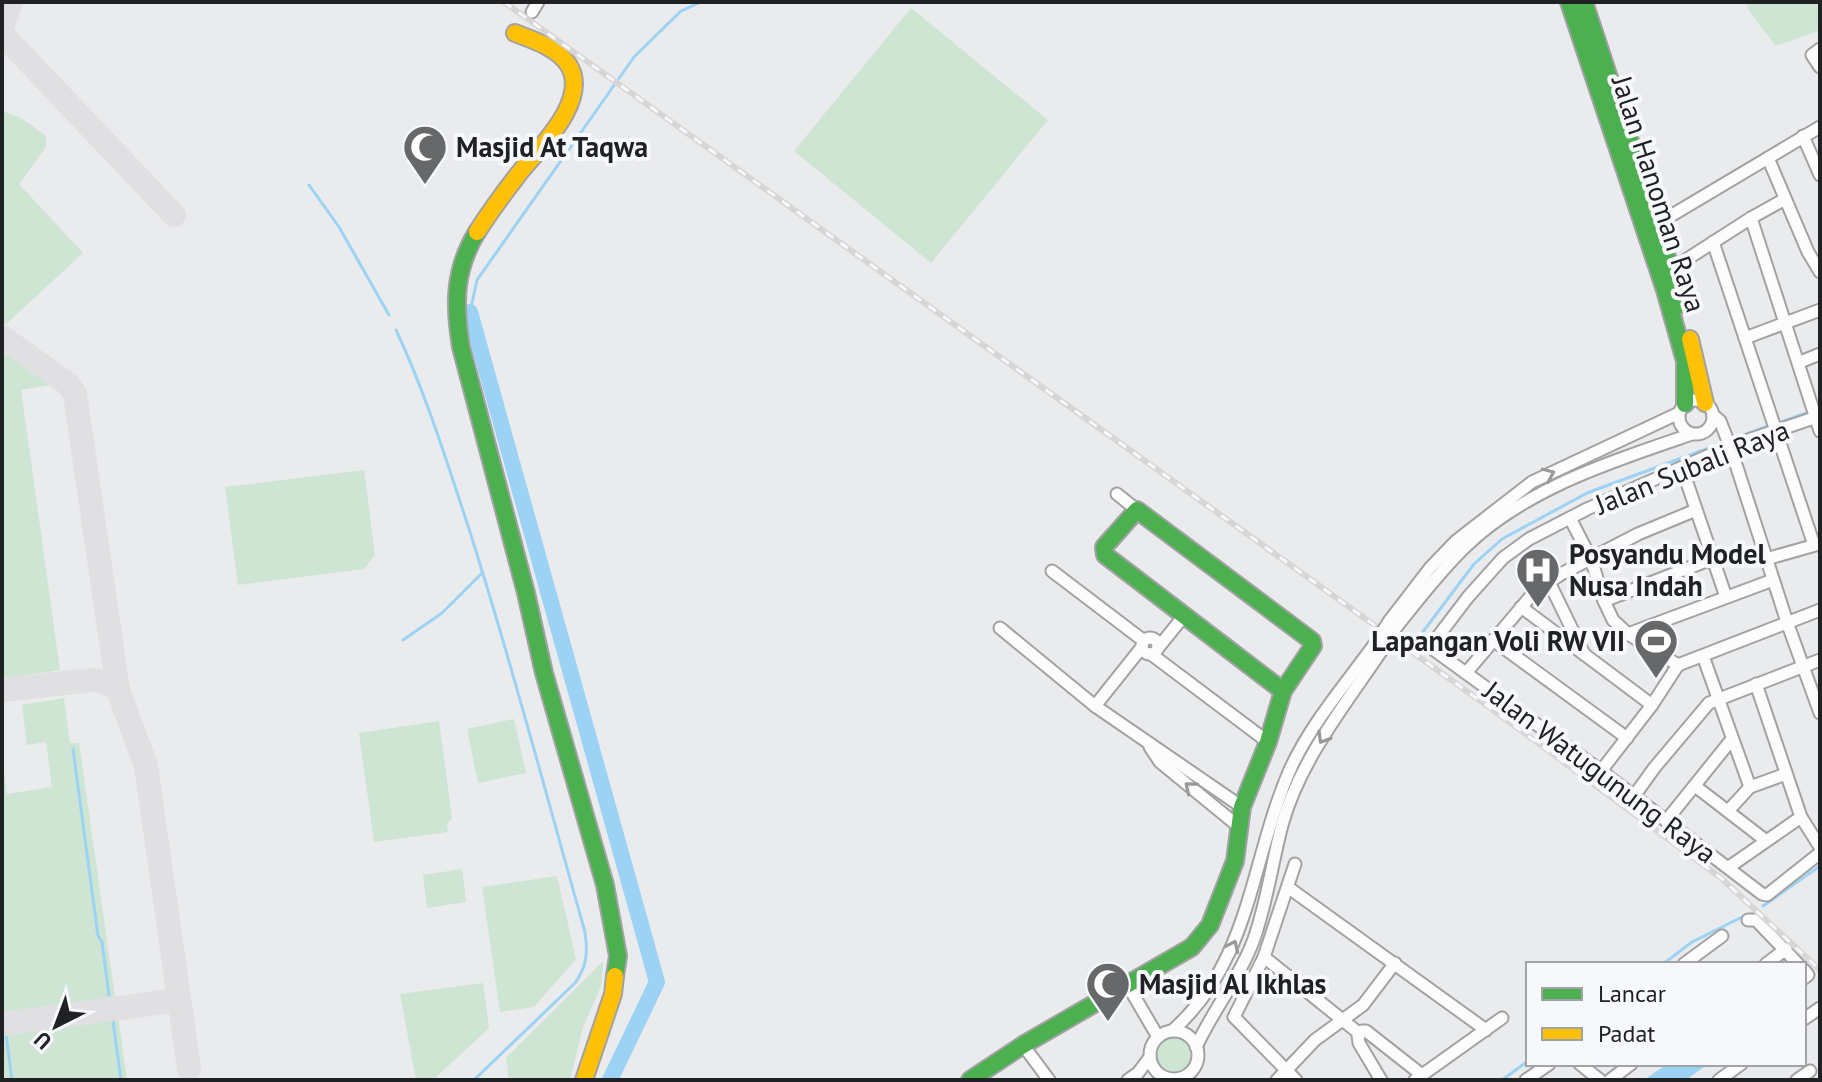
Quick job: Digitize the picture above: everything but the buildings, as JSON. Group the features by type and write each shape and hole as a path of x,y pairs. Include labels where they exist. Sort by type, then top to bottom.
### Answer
{"street":[{"name":"Jalan Hanoman Raya","path":"1569,2 1651,227"},
{"name":"Jalan Hanoman Raya","path":"1584,2 1709,409 1720,421 1820,713"},
{"path":"515,33 563,57 575,77 574,90 562,120 489,214 462,259 456,284 456,315 461,347 544,673 605,885 615,942 617,973 613,994 584,1080"},
{"path":"1651,227 1820,127"},
{"path":"1803,136 1820,175"},
{"path":"1768,158 1808,252 1820,272"},
{"path":"1666,273 1785,199"},
{"path":"1751,218 1820,431"},
{"path":"1713,242 1772,426 1817,544 1766,559"},
{"name":"Jalan Hanoman Raya","path":"1666,273 1685,361 1682,409"},
{"path":"1745,338 1820,310"},
{"path":"1800,362 1820,354"},
{"path":"1378,647 1311,733 1290,768 1270,818 1241,929 1232,951 1189,1017 1153,1043 1152,1066 1162,1079 1190,1078 1197,1063 1196,1047 1253,941 1283,824 1300,779 1378,647 1430,568 1456,541 1532,482 1631,437 1694,400 1709,409 1708,429"},
{"path":"1682,409 1683,428 1692,434"},
{"name":"Jalan Subali Raya","path":"1432,651 1432,642 1503,558 1529,539 1682,468 1726,438 1815,410"},
{"path":"1394,623 1466,546 1535,495 1639,452 1692,434 1704,433 1716,426 1726,438"},
{"path":"1631,437 1639,452"},
{"path":"1682,468 1726,597"},
{"path":"979,1078 1023,1045 1192,947 1202,938 1235,861 1242,807 1268,742 1283,691 1313,646 1312,641 1117,494"},
{"path":"1137,510 1103,551 1183,617 1283,691"},
{"path":"1466,673 1521,607 1549,582 1638,534 1696,510"},
{"path":"1570,518 1591,559 1613,620 1628,634 1678,665"},
{"path":"1604,601 1714,558"},
{"path":"1052,571 1268,742"},
{"path":"1628,634 1773,580"},
{"path":"1549,582 1584,655"},
{"path":"1521,607 1652,705"},
{"path":"1601,771 1652,705 1678,665 1820,610"},
{"path":"1095,706 1183,617"},
{"path":"1000,628 1095,706 1242,807"},
{"path":"1493,640 1627,738"},
{"name":"Jalan Watugunung Raya","path":"1432,651 1601,771 1762,894 1767,895 1820,850"},
{"path":"1703,656 1750,787"},
{"path":"1634,796 1709,703 1820,660"},
{"path":"1756,684 1801,817 1820,850"},
{"path":"1666,821 1732,739"},
{"path":"1148,742 1160,762 1238,826"},
{"path":"1728,811 1750,787 1786,774"},
{"path":"1695,786 1765,840"},
{"path":"1729,867 1801,817"},
{"path":"1295,864 1264,957 1236,1012 1235,1020 1296,1080"},
{"path":"1289,888 1486,1030"},
{"path":"1748,920 1756,920 1796,962"},
{"path":"1687,962 1722,936"},
{"path":"1769,962 1786,949"},
{"path":"1264,957 1360,1034"},
{"path":"1277,1080 1315,1040 1363,1005 1395,963"},
{"path":"1127,984 1158,1037"},
{"path":"1360,1034 1366,1031 1419,1077 1502,1018"},
{"path":"1172,1031 1187,1035 1196,1047"},
{"path":"1360,1034 1359,1043 1381,1080"},
{"path":"1023,1045 1049,1080"},
{"path":"1128,1080 1150,1057"},
{"path":"1526,1080 1546,1066"},
{"path":"1582,1066 1600,1080"},
{"path":"1610,1080 1628,1066"},
{"path":"1719,1080 1738,1066"},
{"path":"1797,1080 1810,1071"}],"green space":[{"path":"1745,2 1820,2 1820,30 1776,46"},
{"path":"911,8 1048,120 931,263 794,151"},
{"path":"2,111 21,118 46,136 46,147 19,184 83,253 6,324 2,321"},
{"path":"2,349 51,385 21,390 60,670 2,679"},
{"path":"364,470 375,555 364,569 238,585 225,487"},
{"path":"64,698 70,743 79,743 115,997 2,1013 2,760 7,794 52,787 46,742 27,745 22,705"},
{"path":"514,719 526,773 478,783 467,729"},
{"path":"439,721 452,818 447,825 448,832 374,842 359,733"},
{"path":"462,869 466,902 427,908 423,875"},
{"path":"557,876 576,959 534,1007 500,1012 482,887"},
{"path":"603,961 602,984 583,1027 570,1080 509,1080 506,1058"},
{"path":"483,983 489,1028 433,1080 416,1080 400,994"},
{"path":"118,1017 127,1080 2,1080 2,1034"},
{"path":"1173,1037 1186,1043 1192,1056 1186,1069 1173,1075 1160,1069 1154,1056 1160,1043"}],"water":[{"path":"1664,1066 1705,1066 1686,1080 1644,1080"}],"waterway":[{"path":"470,312 477,280 634,57 681,11 701,2"},
{"path":"309,185 339,227 389,315"},
{"path":"470,312 657,982 610,1080"},
{"path":"396,330 436,428 485,579 586,940 584,965 575,983 474,1080"},
{"path":"1778,423 1809,412"},
{"path":"1416,641 1474,564 1502,539 1587,493 1771,425"},
{"path":"403,640 442,613 482,573"},
{"path":"73,749 109,995"},
{"path":"1763,906 1820,866"},
{"path":"1666,962 1692,942 1744,916"},
{"path":"2,1005 3,1012"},
{"path":"113,1021 121,1080"},
{"path":"6,1035 12,1080"},
{"path":"1502,1080 1526,1062"}],"taxiway":[{"path":"2,27 11,2"},
{"path":"2,34 174,215"},
{"path":"2,337 68,384 75,394 118,690 146,766 189,1069"},
{"path":"2,690 93,680 105,682 118,690"},
{"path":"2,1024 179,1000"}],"railway":[{"path":"504,2 1493,710 1721,878 1820,970"}],"traffic: fast":[{"path":"1569,2 1665,290 1685,361 1685,404"},
{"path":"1584,2 1681,305"},
{"path":"477,232 464,260 458,288 457,316 461,347 544,673 605,885 618,956 615,976"},
{"path":"970,1080 1023,1045 1192,947 1210,925 1235,861 1242,807 1268,742 1283,691 1313,646 1312,641 1137,510 1104,547 1105,555 1283,691"}],"traffic: slow":[{"path":"477,232 559,124 573,93 574,78 563,58 544,45 515,33"},
{"path":"1690,339 1705,403"},
{"path":"584,1080 613,994 615,976"}],"place":[{"name":"Masjid At Taqwa","path":"425,186"},
{"name":"Posyandu Model Nusa Indah","path":"1538,609"},
{"name":"Lapangan Voli RW VII","path":"1656,680"},
{"name":"Masjid Al Ikhlas","path":"1108,1023"}]}
